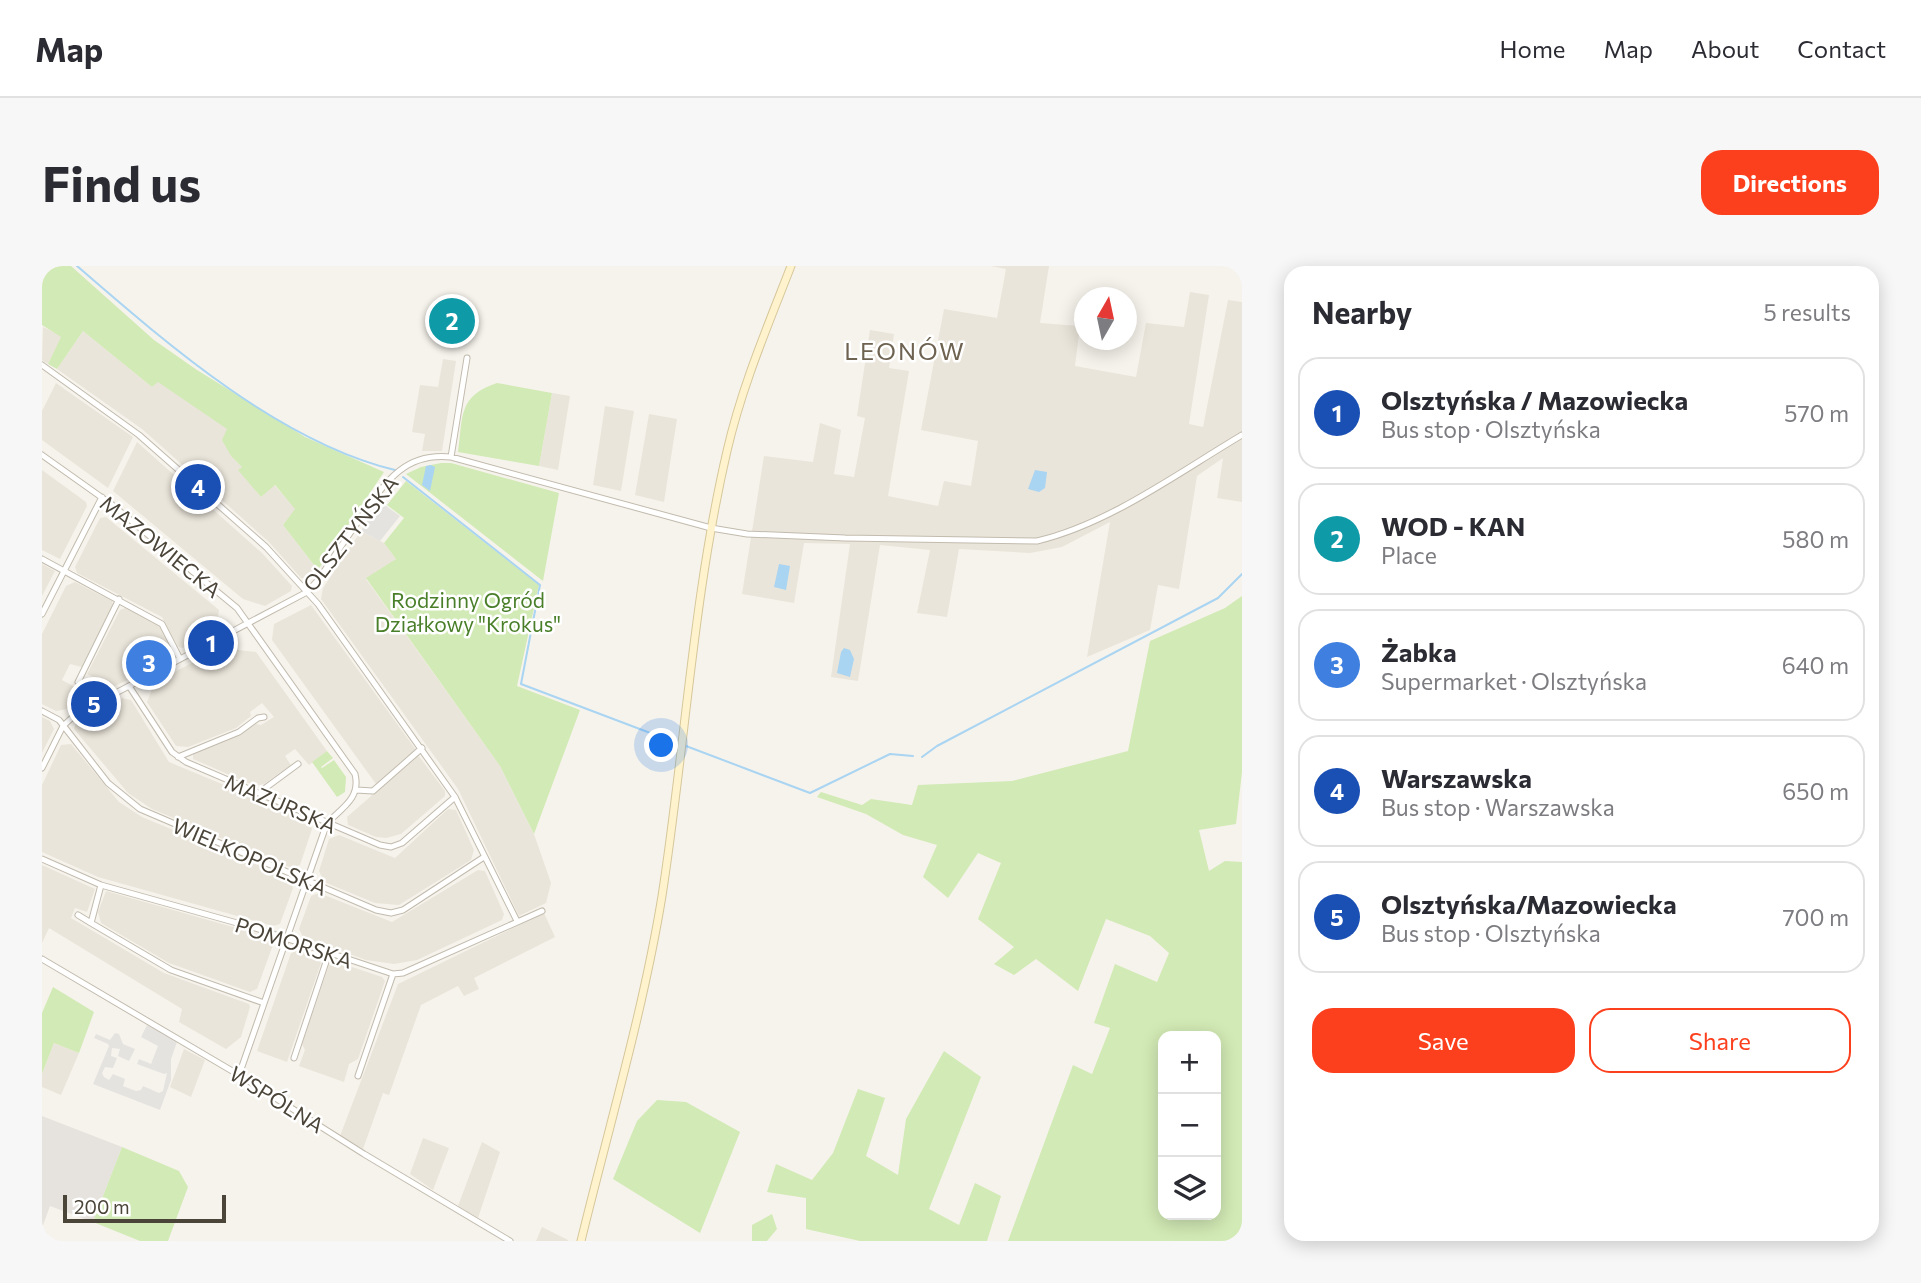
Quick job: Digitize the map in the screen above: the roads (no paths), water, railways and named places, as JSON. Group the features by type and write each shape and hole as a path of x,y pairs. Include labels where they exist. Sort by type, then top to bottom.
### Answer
{"main road":[{"path":"581,1241 633,1034 662,897 702,578 727,450 750,367 791,266"}],"street":[{"path":"451,457 467,358"},
{"path":"42,365 139,436 266,547 318,604 455,797 517,922"},
{"name":"OLSZTYŃSKA","path":"42,768 63,726 76,714 307,592 319,579 389,478 413,462 434,457 451,457 711,528 747,534 1037,541 1061,536 1138,498 1242,435"},
{"name":"MAZOWIECKA","path":"42,455 102,497 237,608 355,774 356,790"},
{"path":"42,614 102,497"},
{"path":"42,559 162,624 180,659"},
{"path":"78,682 119,599"},
{"name":"MAZURSKA","path":"129,686 178,757 380,845 391,847 402,843 455,797"},
{"name":"WIELKOPOLSKA","path":"42,710 54,716 108,783 139,809 376,910 391,913 403,910 484,857"},
{"path":"178,757 239,732 264,717"},
{"path":"239,1075 327,823 354,798 356,790 373,791 422,748"},
{"path":"262,795 264,789 298,764"},
{"name":"POMORSKA","path":"42,859 101,885 287,939 393,974"},
{"path":"91,923 101,885"},
{"path":"358,1076 393,974 403,973 542,911"},
{"path":"78,915 171,970 264,1003"},
{"path":"294,1058 329,953"},
{"name":"WSPÓLNA","path":"42,959 239,1075 510,1241"}],"water":[{"path":"426,466 435,467 430,491 422,485"},
{"path":"1035,470 1047,472 1045,488 1039,492 1028,489"},
{"path":"779,564 790,566 786,590 774,587"},
{"path":"844,648 850,650 854,659 850,677 837,673"}],"waterway":[{"path":"77,266 186,357 267,413 309,437 352,456 395,470"},
{"path":"403,477 540,585 521,684 674,742"},
{"path":"922,757 937,746 1218,598 1242,574"},
{"path":"686,746 810,793 890,754 913,756"}],"place":[{"name":"WOD - KAN","path":"452,321"},
{"name":"Warszawska","path":"198,487"},
{"name":"Olsztyńska / Mazowiecka","path":"211,643"},
{"name":"Żabka","path":"149,663"},
{"name":"Olsztyńska/Mazowiecka","path":"94,704"}],"district":[{"name":"LEONÓW","path":"905,350"}],"park label":[{"name":"Rodzinny Ogród Działkowy \"Krokus\"","path":"468,611"}]}
